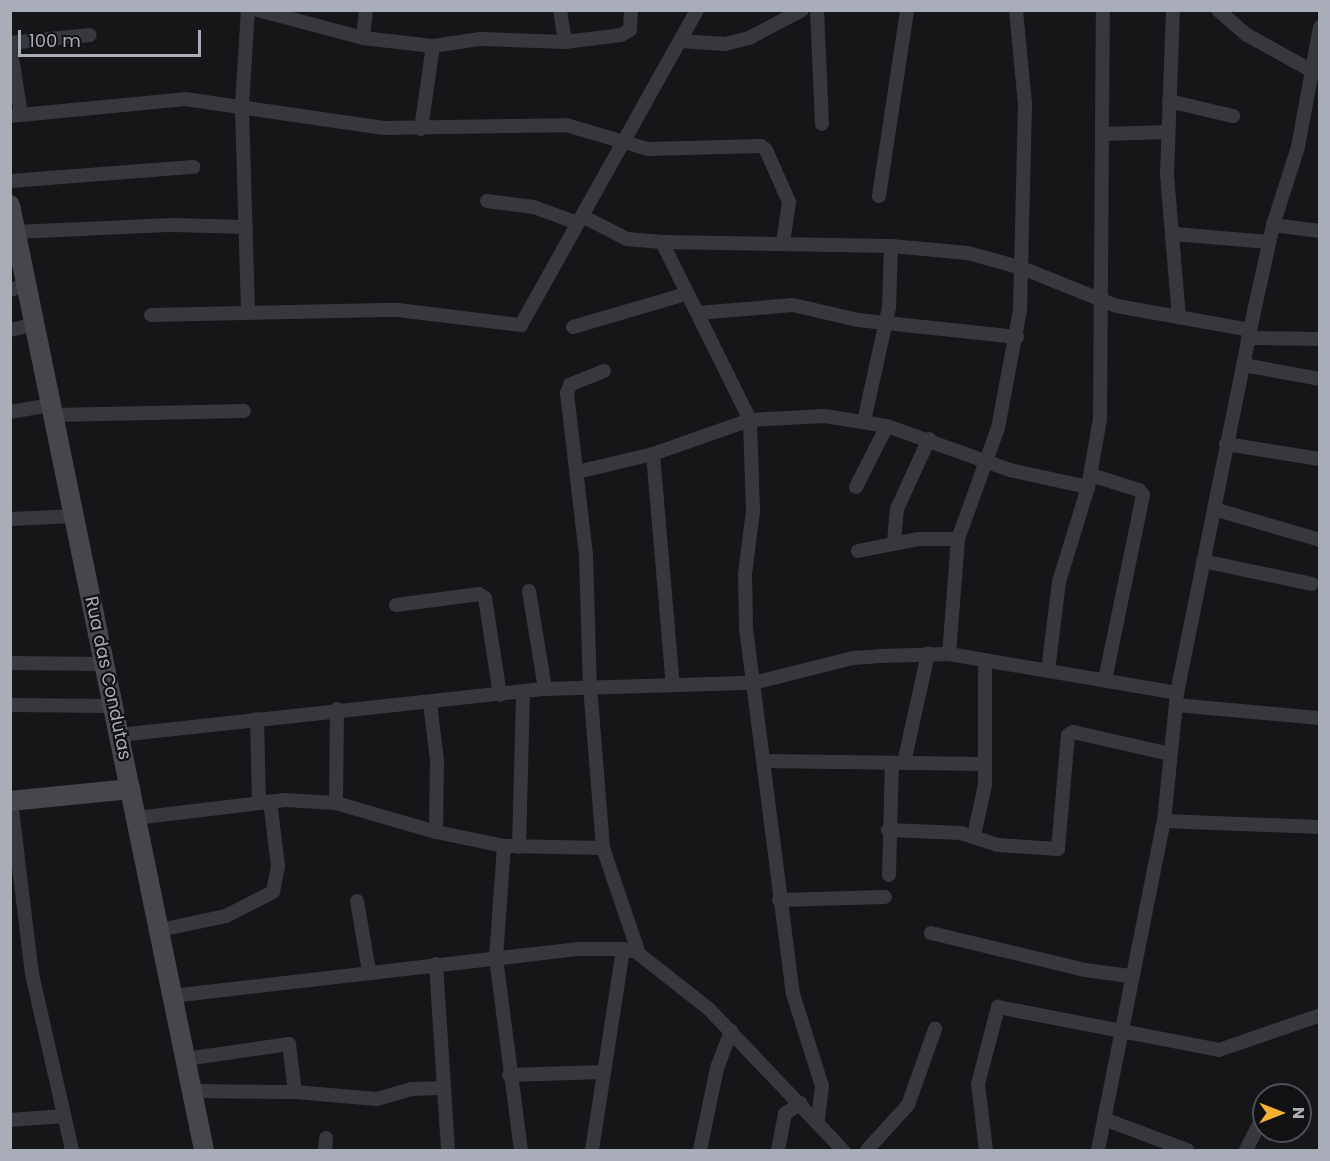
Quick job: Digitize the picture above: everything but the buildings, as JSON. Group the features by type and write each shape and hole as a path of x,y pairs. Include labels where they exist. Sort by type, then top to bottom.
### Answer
{"street":[{"path":"248,10 242,105 248,311"},
{"path":"258,10 363,38 433,46 480,39 565,42 627,33 631,10"},
{"path":"363,38 366,10"},
{"path":"560,10 565,42"},
{"path":"151,315 248,311 398,310 521,325 697,10"},
{"path":"681,41 725,44 749,38 802,10"},
{"path":"817,10 822,124"},
{"path":"879,196 907,10"},
{"path":"949,654 958,539 986,462 1008,389 1017,337 1022,268 1025,104 1016,10"},
{"path":"1048,671 1066,553 1089,481 1100,420 1103,301 1103,10"},
{"path":"1173,10 1167,132 1179,317"},
{"path":"1218,10 1247,35 1314,72"},
{"path":"1098,1150 1130,976 1164,821 1176,699 1226,444 1273,225 1298,147 1314,72 1320,27"},
{"path":"90,35 10,44 16,115 185,99 242,105 344,122 421,129 566,125 623,144 648,149 764,147 789,202 783,243"},
{"path":"421,129 433,46"},
{"path":"1169,101 1233,116"},
{"path":"1104,134 1167,132"},
{"path":"10,181 193,167"},
{"path":"488,201 534,207 579,219 627,239 662,242 891,246 968,253 1022,268 1103,301 1249,334 1320,339"},
{"name":"Rua das Condutas","path":"10,205 16,232 19,288 35,324 204,1150"},
{"path":"16,232 173,225 246,227"},
{"path":"1273,225 1320,231"},
{"path":"1174,234 1269,242"},
{"path":"662,242 750,420 753,511 746,574 753,683 779,900 793,994 822,1086 818,1120"},
{"path":"864,421 886,323 891,246"},
{"path":"573,327 686,294"},
{"path":"698,313 793,304 886,323 1017,337"},
{"path":"10,330 35,324"},
{"path":"1244,365 1320,379"},
{"path":"604,371 568,389 586,555 590,686 603,848 639,954"},
{"path":"10,412 52,410 244,411"},
{"path":"577,472 653,454 750,420 825,416 887,426 929,439 986,462 1138,490 1143,495 1105,680"},
{"path":"856,487 887,426"},
{"path":"894,542 897,509 929,439"},
{"path":"1226,444 1320,459"},
{"path":"653,454 673,685"},
{"path":"1214,509 1320,540"},
{"path":"10,519 75,516"},
{"path":"858,551 894,542 958,539"},
{"path":"1203,561 1312,584"},
{"path":"529,591 545,689"},
{"path":"396,605 479,594 485,597 500,695"},
{"path":"889,875 888,830 898,764 928,654"},
{"path":"119,735 337,709 430,703 545,689 753,683 853,658 928,654 949,654 1105,680 1176,699 1320,718"},
{"path":"974,835 981,820 985,764 985,660"},
{"path":"10,663 104,664"},
{"path":"519,847 523,693"},
{"path":"430,703 437,760 436,832"},
{"path":"10,705 113,706"},
{"path":"336,803 337,709"},
{"path":"160,930 226,916 273,892 278,866 264,802 257,719"},
{"path":"888,830 974,835 998,845 1058,849 1070,733 1170,754"},
{"path":"764,761 985,764"},
{"path":"72,1150 33,974 11,801 130,789"},
{"path":"136,818 264,802 336,803 436,832 504,846 603,848"},
{"path":"1164,821 1320,827"},
{"path":"504,846 496,958 509,1075 521,1150"},
{"path":"779,900 885,897"},
{"path":"357,901 369,971"},
{"path":"931,933 1085,970 1130,976"},
{"path":"172,996 436,964 581,949 623,949 639,954 731,1031 818,1120 843,1150"},
{"path":"592,1150 623,949"},
{"path":"436,964 447,1150"},
{"path":"986,1150 978,1084 998,1007 1219,1050 1318,1016"},
{"path":"867,1150 908,1105 934,1029"},
{"path":"700,1150 717,1068 731,1031"},
{"path":"186,1059 289,1044 295,1092"},
{"path":"509,1075 603,1072"},
{"path":"192,1091 295,1092 377,1099 411,1089 443,1088"},
{"path":"778,1150 785,1114 800,1103"},
{"path":"10,1120 64,1116"},
{"path":"1104,1119 1187,1150"}]}
